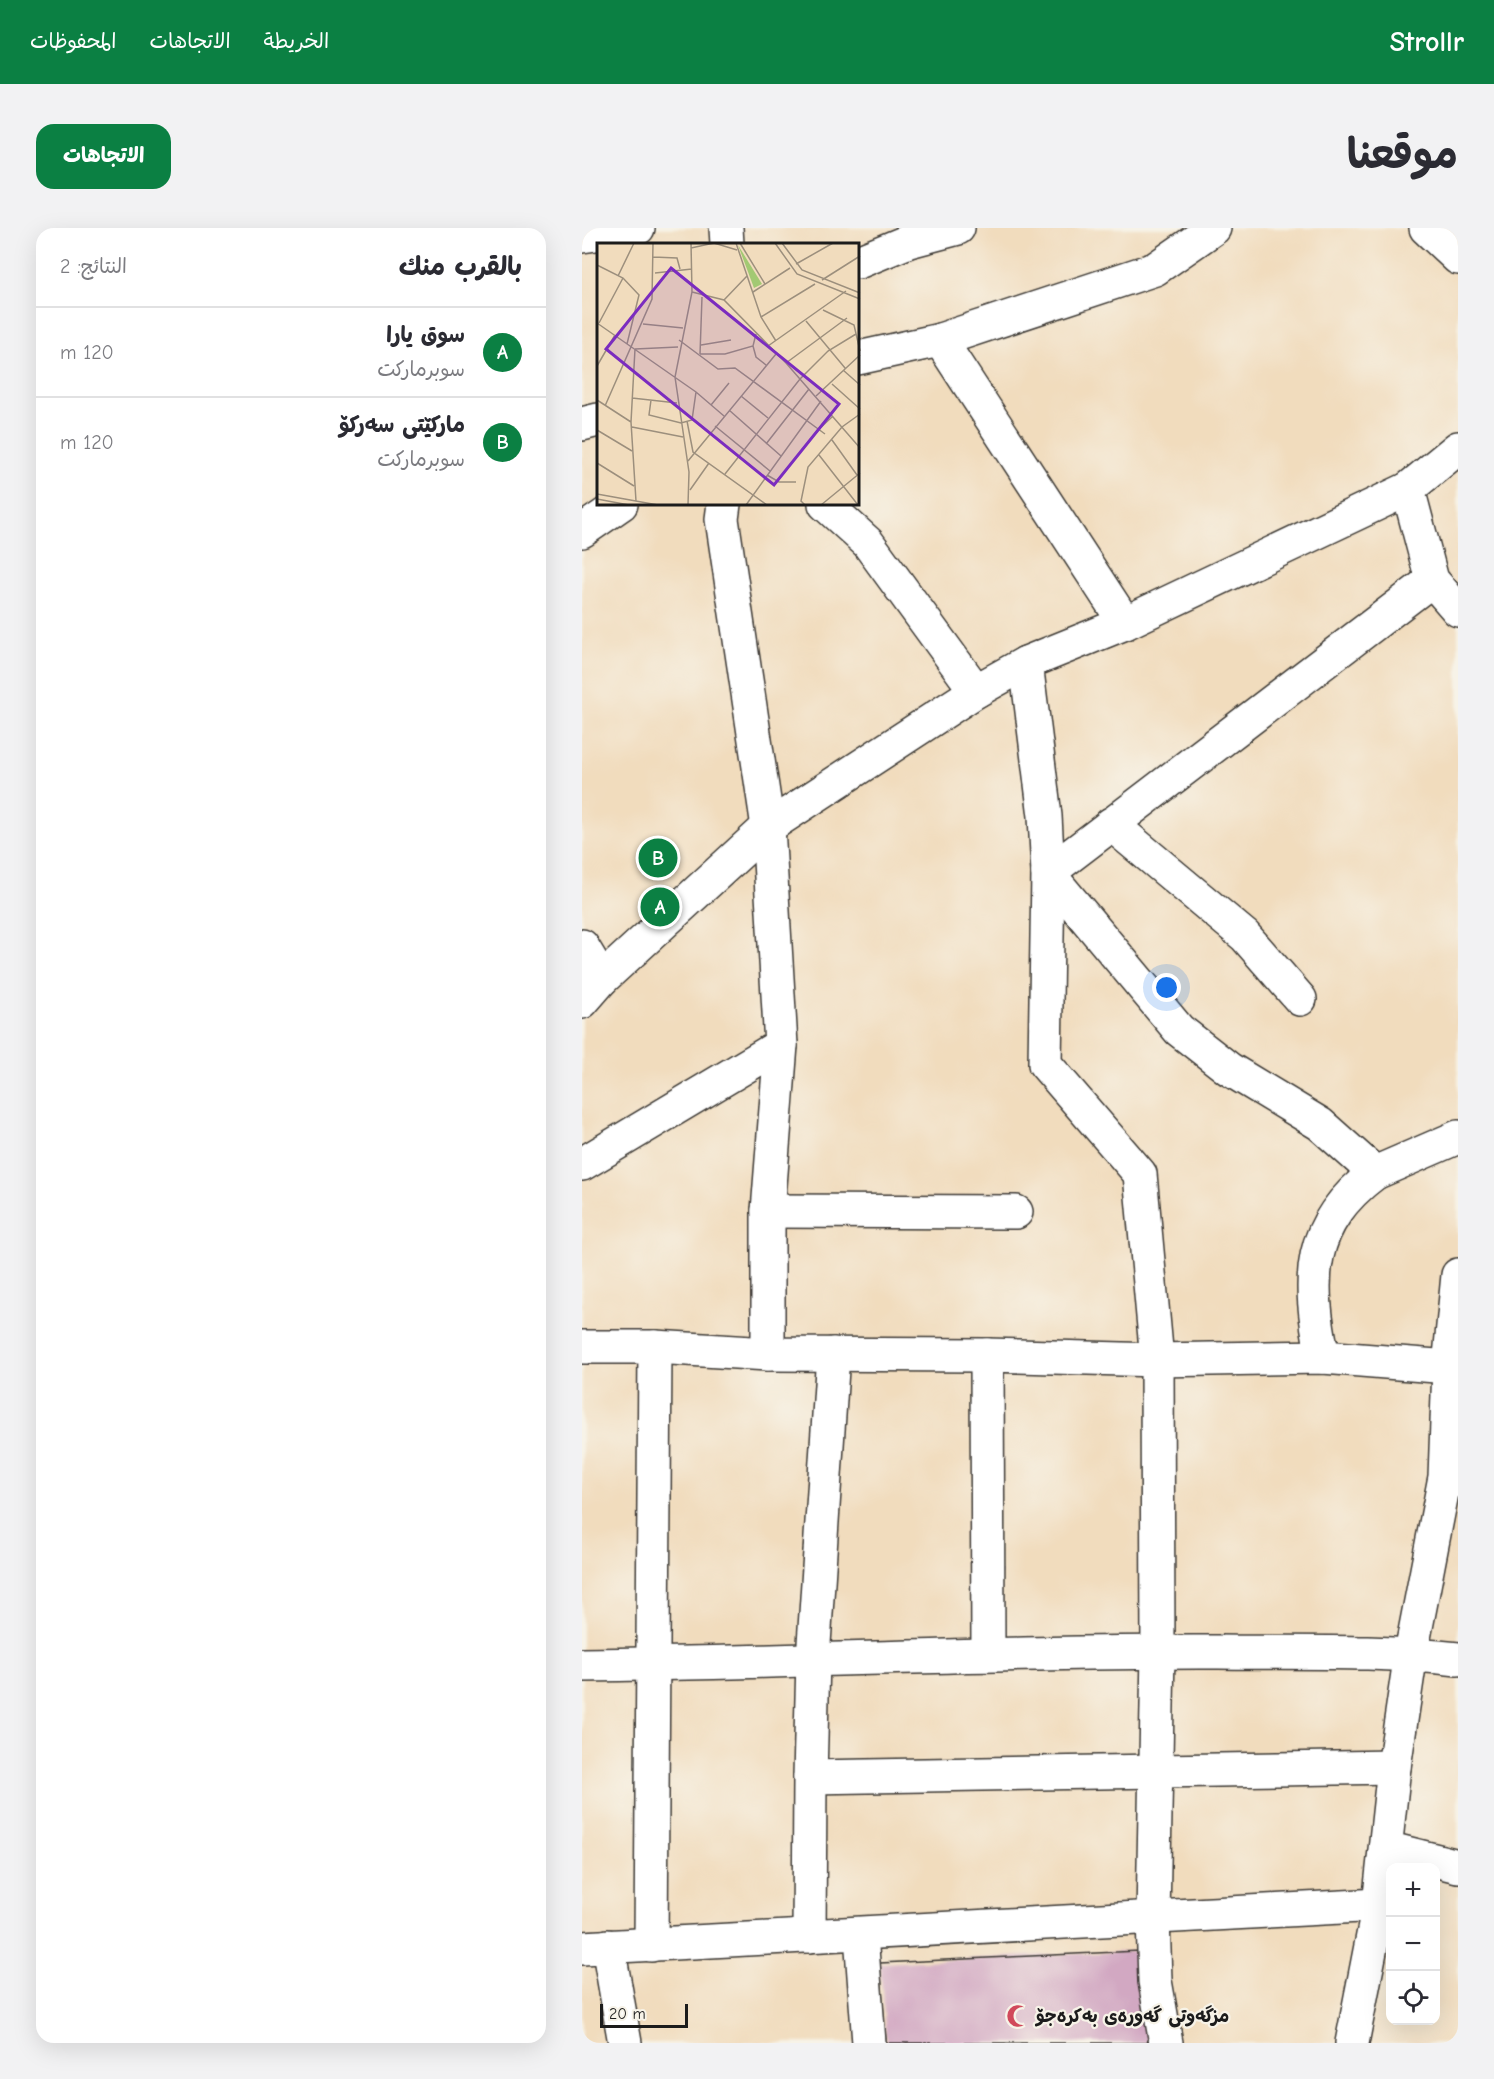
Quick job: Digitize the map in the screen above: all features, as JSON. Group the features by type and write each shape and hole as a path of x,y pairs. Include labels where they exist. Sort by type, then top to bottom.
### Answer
{"street":[{"path":"582,236 638,228"},
{"path":"726,228 727,243"},
{"path":"860,261 909,241 958,228"},
{"path":"860,358 940,340 1155,269 1214,228"},
{"path":"1426,228 1458,258"},
{"path":"940,340 1125,623"},
{"path":"582,424 597,420"},
{"path":"592,991 768,827 976,691 1026,663 1125,623 1408,489 1458,448"},
{"path":"1408,489 1432,580 1458,610"},
{"path":"582,531 618,506"},
{"path":"724,506 722,519 768,827 781,1045 768,1210 768,1354"},
{"path":"827,506 868,543 976,691"},
{"path":"1048,873 1432,580"},
{"path":"1026,663 1046,816 1048,873 1045,1064 1140,1174 1157,1360 1158,1652 1153,1918 1155,1981 1170,2042"},
{"path":"1111,824 1245,936 1300,999"},
{"path":"1048,873 1179,1030 1229,1069 1320,1124 1375,1173"},
{"path":"582,946 592,991"},
{"path":"582,1164 781,1045"},
{"path":"1323,1357 1313,1287 1318,1251 1331,1219 1344,1200 1375,1173 1458,1137"},
{"path":"768,1210 1016,1212"},
{"path":"1352,2043 1379,1905 1394,1767 1411,1653 1452,1478 1449,1367 1458,1275"},
{"path":"582,1347 656,1347 768,1354 987,1355 1157,1360 1323,1357 1449,1367"},
{"path":"651,1945 656,1347"},
{"path":"809,1936 813,1659 833,1354"},
{"path":"987,1355 988,1654"},
{"path":"582,1665 988,1654 1158,1652 1411,1653 1458,1659"},
{"path":"810,1777 1394,1767"},
{"path":"1386,1848 1458,1866"},
{"path":"625,2043 595,1947 861,1935 1379,1905"},
{"path":"861,1935 869,2043"}],"building":[{"name":"مزگەوتی گەورەی بەکرەجۆ","path":"1139,1951 1159,2035 1147,2040 1148,2043 886,2043 880,1963"}],"place":[{"name":"مارکێتی سەرکۆ","path":"658,858"},
{"name":"سوق یارا","path":"660,907"},
{"name":"مزگەوتی گەورەی بەکرەجۆ","path":"1018,2016"}]}
